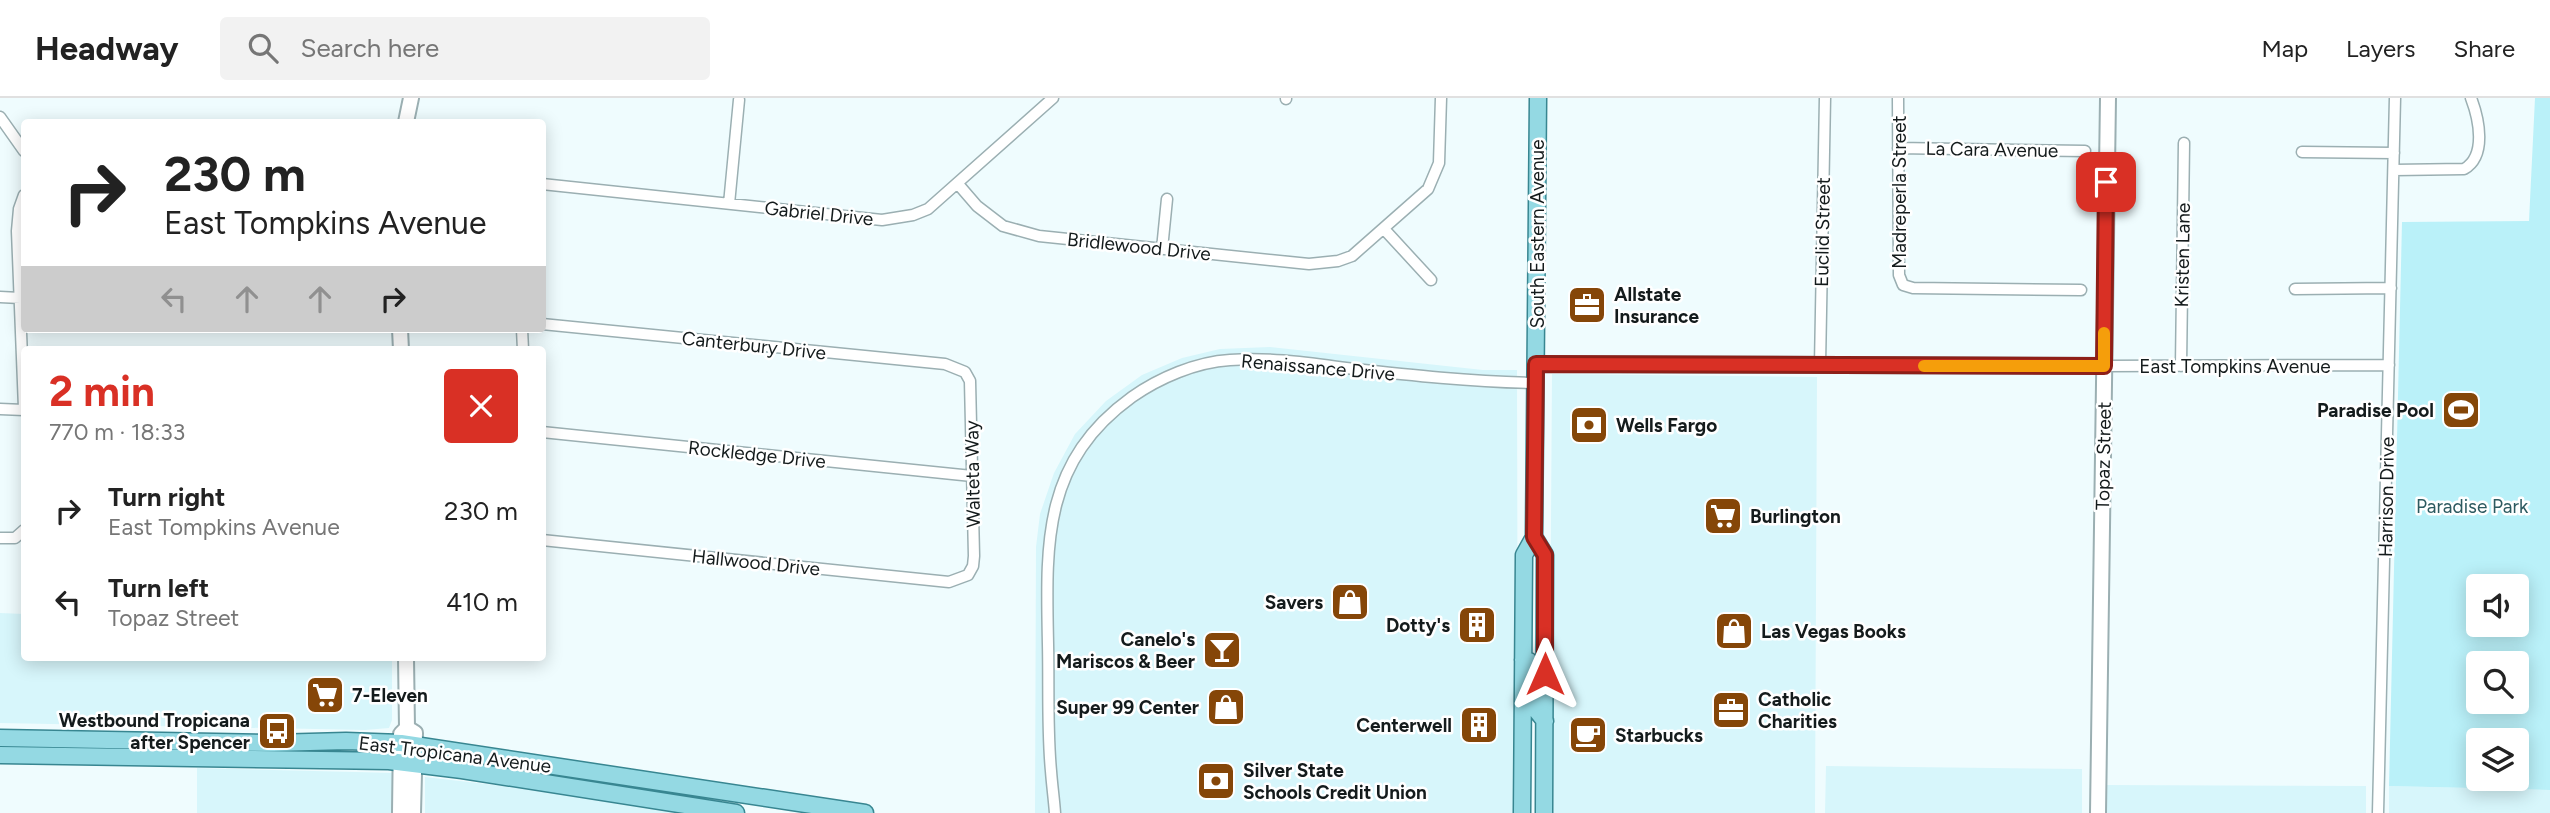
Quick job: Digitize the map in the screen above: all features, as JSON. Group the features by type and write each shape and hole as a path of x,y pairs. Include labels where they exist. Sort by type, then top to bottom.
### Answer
{"main road":[{"name":"South Eastern Avenue","path":"1522,813 1523,572 1524,555 1534,537 1538,98"},
{"name":"South Eastern Avenue","path":"1534,537 1545,555 1544,813"},
{"path":"1523,572 1533,588 1533,617 1537,624 1545,628"},
{"path":"1522,660 1529,661 1532,666 1533,706 1545,721"},
{"name":"East Tropicana Avenue","path":"0,738 273,743 408,739 865,813"},
{"path":"49,756 64,747 118,748 126,740"},
{"name":"East Tropicana Avenue","path":"0,755 408,763 736,813"},
{"path":"620,795 649,792 683,794 698,787"},
{"path":"681,804 696,798 749,803 777,800"}],"street":[{"path":"407,119 411,98"},
{"name":"Gabriel Drive","path":"546,184 882,219 913,215 928,209 958,184 1053,98"},
{"path":"1431,280 1384,229 1428,189 1439,163 1441,98"},
{"name":"Euclid Street","path":"1820,365 1825,98"},
{"name":"Madreperla Street","path":"1898,98 1899,275 1903,285 1913,288 2081,290"},
{"name":"Topaz Street","path":"2098,813 2108,98"},
{"name":"Harrison Drive","path":"2378,813 2395,98"},
{"path":"2394,170 2464,169 2473,164 2477,156 2479,130 2471,98"},
{"path":"729,204 738,100"},
{"path":"0,117 21,147"},
{"name":"Kristen Lane","path":"2181,366 2184,143"},
{"name":"La Cara Avenue","path":"1898,148 2085,151"},
{"path":"2302,152 2394,153"},
{"name":"Bridlewood Drive","path":"958,184 977,206 1003,226 1039,236 1162,249 1309,264 1338,261 1352,256 1384,229"},
{"path":"1162,249 1167,199"},
{"path":"21,203 17,231 21,326"},
{"path":"2295,289 2391,288"},
{"path":"0,297 20,298"},
{"name":"Canterbury Drive","path":"546,324 944,364 965,372"},
{"name":"Renaissance Drive","path":"1055,813 1050,770 1047,567 1052,517 1065,478 1085,442 1114,410 1148,386 1188,369 1228,360 1269,359 1482,383 1536,383"},
{"name":"East Tompkins Avenue","path":"1536,364 2389,365"},
{"name":"Walteta Way","path":"965,372 970,380 974,556 968,575"},
{"path":"0,409 21,409"},
{"name":"Rockledge Drive","path":"546,432 972,476"},
{"path":"0,538 15,538 21,534"},
{"name":"Hallwood Drive","path":"546,540 949,582 968,575"},
{"path":"407,661 408,763 413,813"},
{"path":"400,813 408,763"}],"shaded area":[{"path":"1270,347 1483,370 1517,370 1518,813 1035,813 1036,547 1040,514 1054,473 1075,434 1106,401 1142,375 1182,358 1220,349"},
{"path":"1552,374 1817,377 1815,813 1549,813"},
{"path":"0,613 21,614 21,661 392,661 392,720 389,728 365,730 0,723"},
{"path":"1826,766 2082,769 2082,813 1825,813"},
{"path":"197,768 395,773 395,813 197,813"},
{"path":"425,777 546,791 680,813 425,813"},
{"path":"2104,785 2366,786 2366,813 2104,813"},
{"path":"2389,786 2466,788 2466,791 2550,790 2550,813 2389,813"}],"green space":[{"name":"Paradise Park","path":"2535,98 2550,98 2550,790 2529,789 2529,728 2466,728 2466,788 2389,786 2402,222 2529,221"}],"slow traffic":[{"path":"1924,366 2104,366 2104,333"}],"place":[{"name":"Allstate Insurance","path":"1587,305"},
{"name":"Paradise Pool","path":"2461,410"},
{"name":"Wells Fargo","path":"1589,425"},
{"name":"Burlington","path":"1723,516"},
{"name":"Savers","path":"1350,602"},
{"name":"Dotty's","path":"1477,625"},
{"name":"Las Vegas Books","path":"1734,631"},
{"name":"Canelo's Mariscos & Beer","path":"1222,650"},
{"name":"7-Eleven","path":"325,695"},
{"name":"Super 99 Center","path":"1226,707"},
{"name":"Catholic Charities","path":"1731,710"},
{"name":"Centerwell","path":"1479,725"},
{"name":"Westbound Tropicana after Spencer","path":"277,731"},
{"name":"Starbucks","path":"1588,735"},
{"name":"Silver State Schools Credit Union","path":"1216,781"}],"route":[{"path":"1545,674 1545,555 1534,537 1536,364 2104,366 2106,182"}]}
